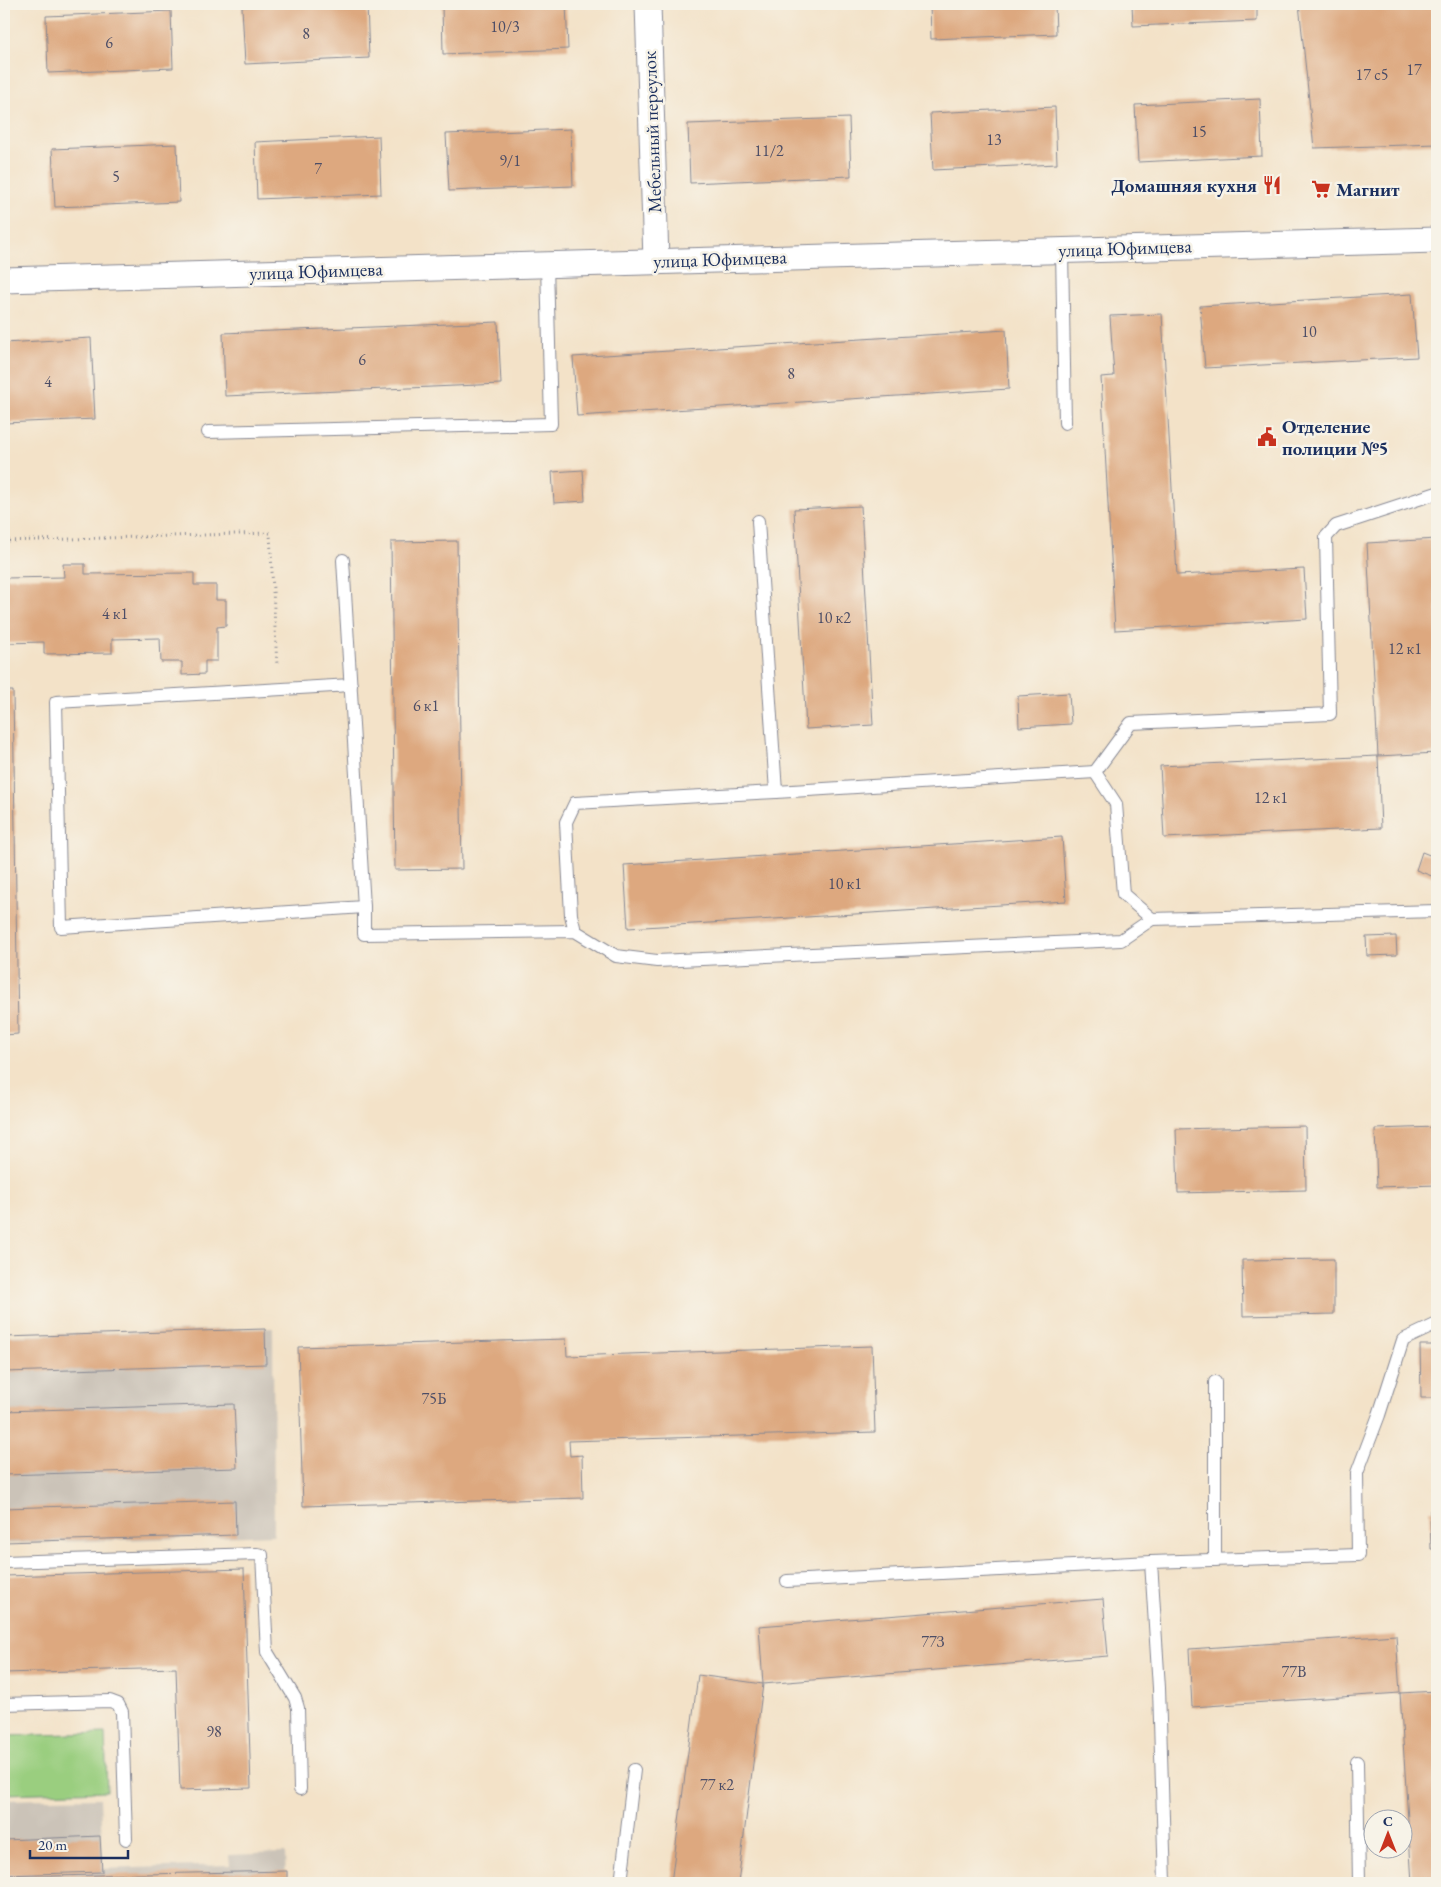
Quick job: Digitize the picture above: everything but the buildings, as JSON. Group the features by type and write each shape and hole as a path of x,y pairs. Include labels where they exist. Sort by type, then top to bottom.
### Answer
{"street":[{"name":"Мебельный переулок","path":"648,4 656,261"},
{"name":"улица Юфимцева","path":"4,280 1437,240"}],"lane":[{"path":"1062,250 1065,423"},
{"path":"208,432 551,424 547,264"},
{"path":"1095,772 1131,723 1330,714 1326,537 1336,526 1437,493"},
{"path":"758,521 776,792"},
{"path":"343,560 364,907 364,934 575,930 616,956 657,961 1121,940 1152,919 1437,910"},
{"path":"351,685 56,702 61,927 364,907"},
{"path":"575,930 571,916 566,822 575,803 1095,772"},
{"path":"1095,772 1116,804 1123,894 1152,919"},
{"path":"787,1581 1151,1562 1358,1555 1357,1473 1379,1415 1403,1340 1437,1324"},
{"path":"1215,1382 1215,1560"},
{"path":"4,1562 262,1555 267,1652 295,1698 298,1708 300,1789"},
{"path":"1151,1562 1159,1688 1165,1883"},
{"path":"4,1704 110,1701 118,1704 122,1712 126,1839"},
{"path":"1357,1762 1359,1883"},
{"path":"621,1883 634,1770"}],"path":[{"path":"4,541 270,533 279,689"}],"shaded area":[{"path":"273,1328 274,1535 4,1544 4,1336"},
{"path":"100,1798 103,1869 230,1865 229,1855 285,1853 286,1883 4,1883 4,1800"}],"green space":[{"path":"105,1733 107,1791 4,1794 4,1736"}],"place":[{"name":"Домашняя кухня","path":"1272,185"},
{"name":"Магнит","path":"1321,189"},
{"name":"Отделение полиции №5","path":"1267,437"}]}
